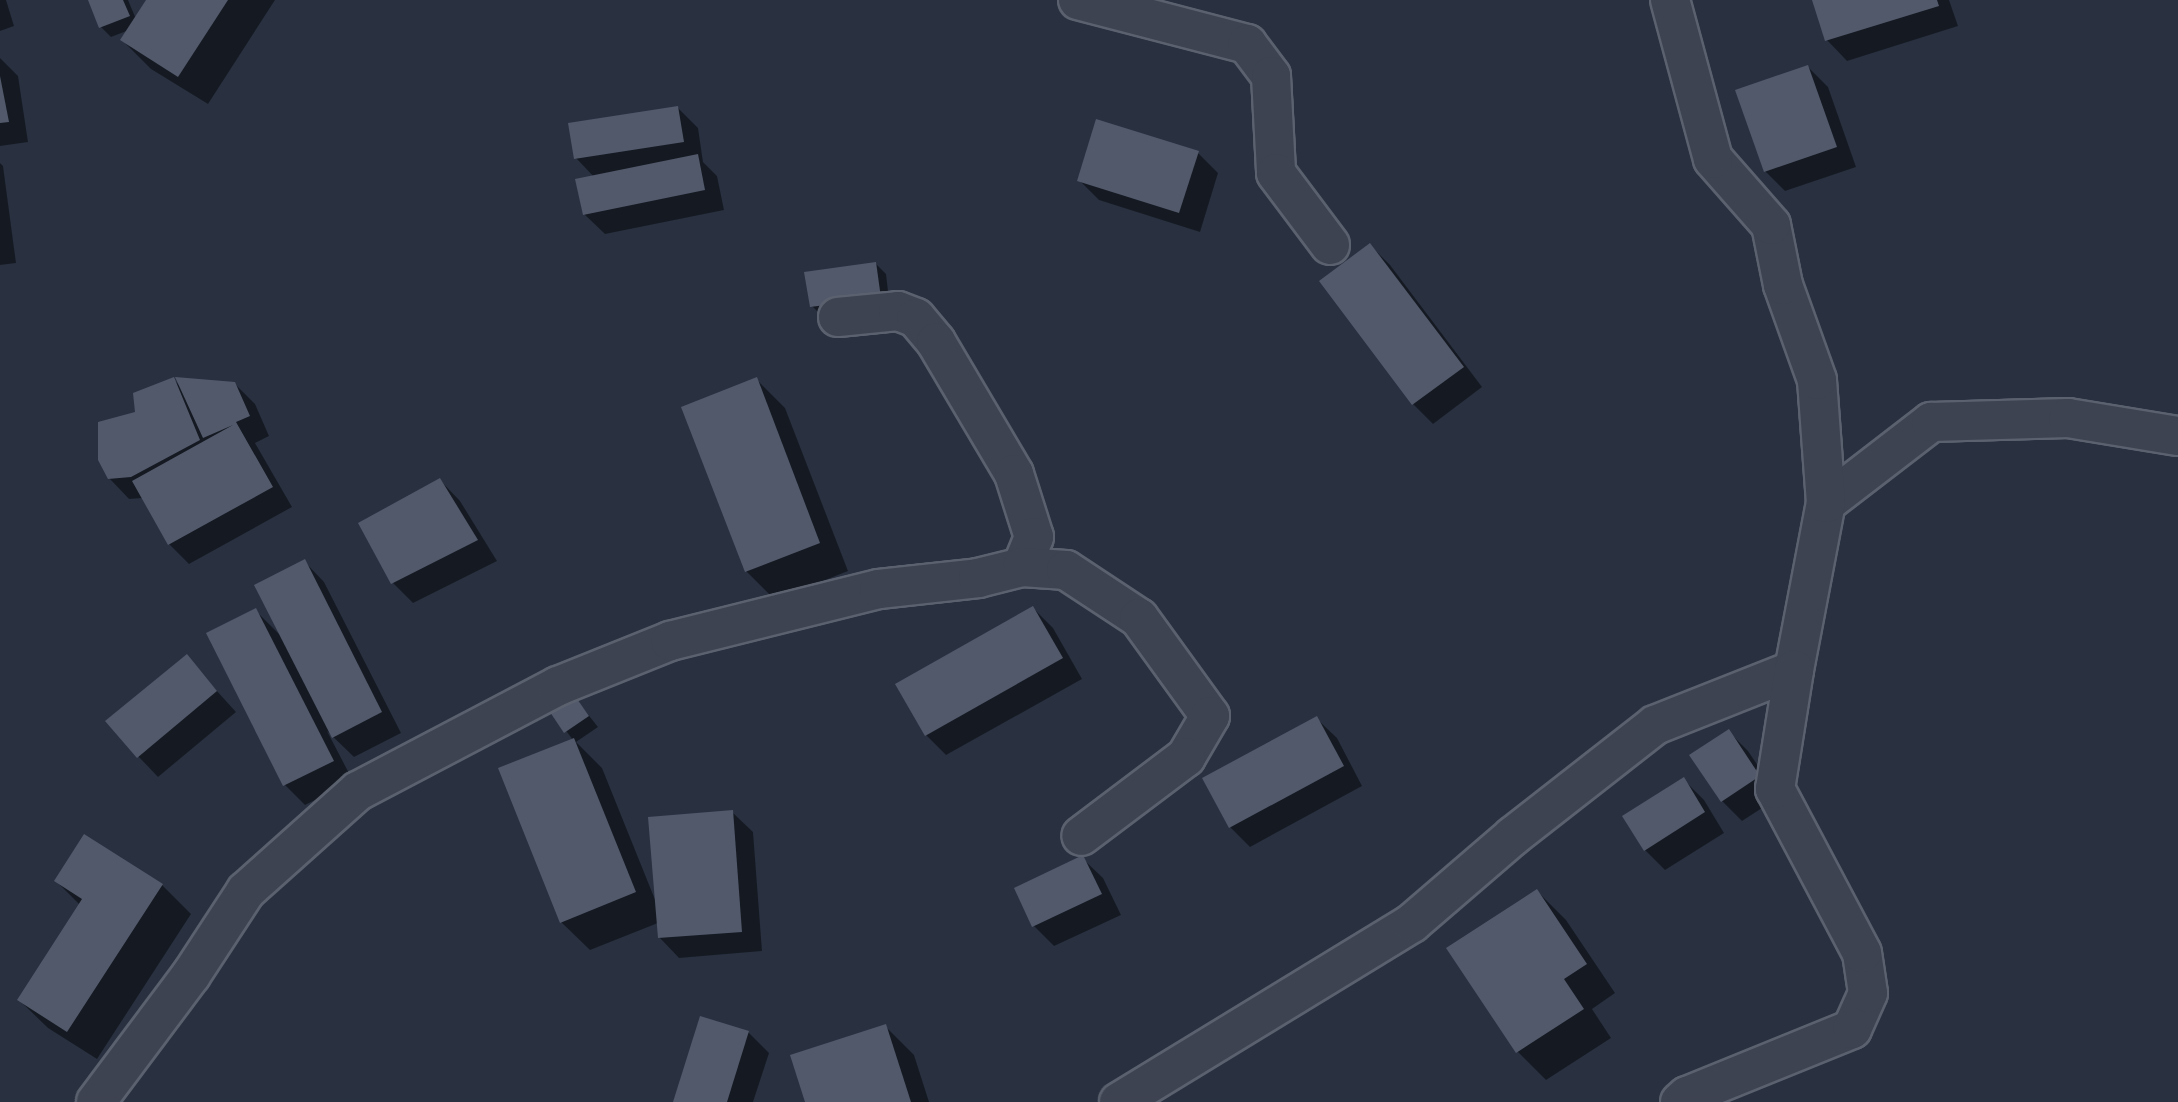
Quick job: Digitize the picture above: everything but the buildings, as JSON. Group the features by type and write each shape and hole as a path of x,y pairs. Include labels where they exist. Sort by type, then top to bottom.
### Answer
{"street":[{"path":"1078,0 1247,44 1271,76 1276,173 1330,245"},
{"path":"1670,0 1713,159 1770,225 1783,285 1817,380 1826,503 1794,670 1775,789 1862,953 1868,993 1853,1029 1687,1096 1681,1102"},
{"path":"838,317 898,311 916,318 936,342 1014,474 1034,537 1022,567"},
{"path":"1826,503 1931,422 2068,418 2178,436"},
{"path":"96,1102 191,975 247,891 358,791 558,686 670,641 879,589 978,578 1022,567 1066,570 1139,618 1210,716 1186,757 1082,836"},
{"path":"1119,1102 1412,923 1513,836 1655,725 1794,670"}]}
